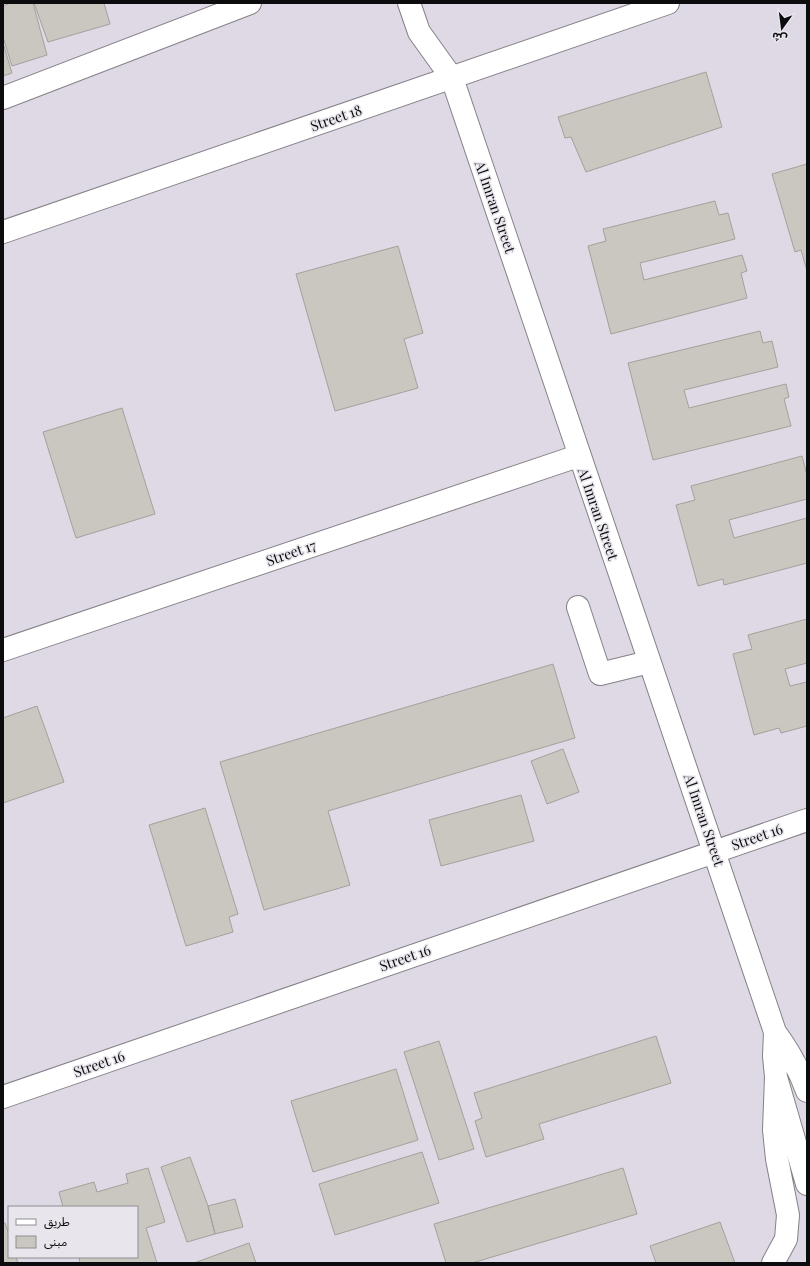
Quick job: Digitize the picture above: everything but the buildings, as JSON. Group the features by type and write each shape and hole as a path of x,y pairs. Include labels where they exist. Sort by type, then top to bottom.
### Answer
{"street":[{"path":"3,98 250,3"},
{"name":"Al Imran Street","path":"409,3 419,32 452,78 578,456 715,851 775,1032 805,1082"},
{"name":"Street 18","path":"3,232 668,3"},
{"name":"Street 17","path":"3,650 578,456"},
{"path":"578,606 600,674 650,662"},
{"name":"Street 16","path":"3,1097 807,820"},
{"name":"Al Imran Street","path":"775,1032 774,1056 776,1077 807,1184"},
{"path":"773,1263 786,1240 788,1215 777,1159 774,1130 776,1077"}],"shaded area":[{"path":"3,3 807,3 807,1263 3,1263"}]}
